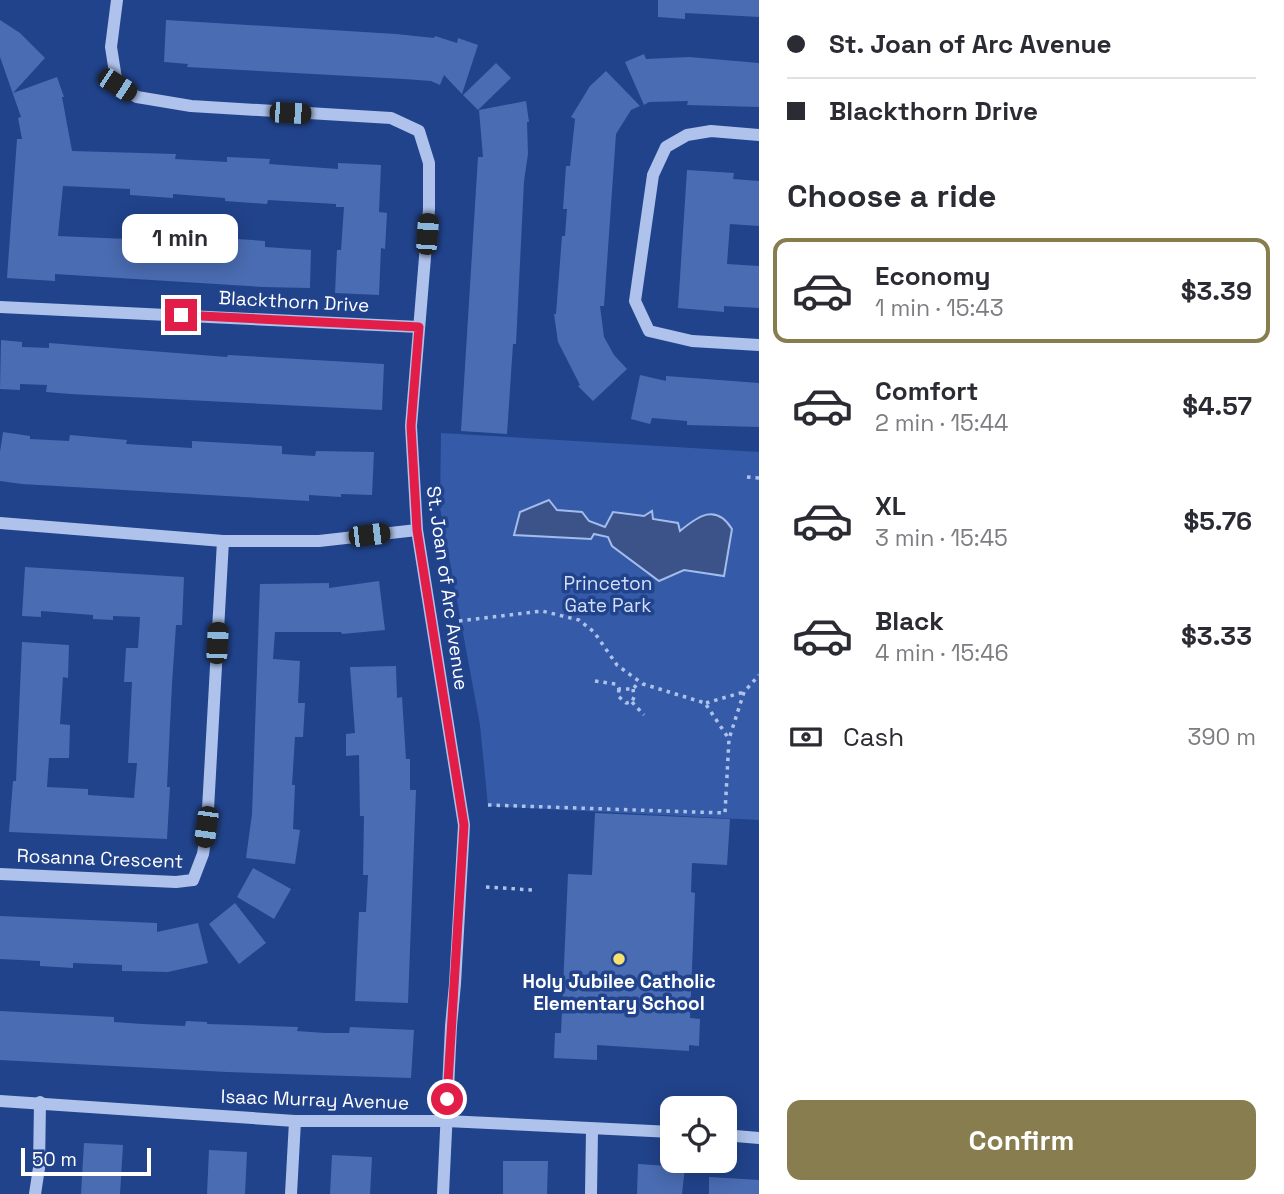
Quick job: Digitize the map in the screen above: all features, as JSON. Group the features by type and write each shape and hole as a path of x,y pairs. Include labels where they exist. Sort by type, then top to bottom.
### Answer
{"street":[{"name":"St. Joan of Arc Avenue","path":"117,0 111,47 117,85 137,97 203,107 391,118 419,131 429,163 429,209 411,426 417,530 464,825 443,1194"},
{"path":"759,135 711,131 687,135 666,147 653,175 635,301 649,331 692,341 759,345"},
{"name":"Blackthorn Drive","path":"0,307 419,327"},
{"path":"0,523 223,541 319,541 417,530"},
{"name":"Rosanna Crescent","path":"0,873 176,882 193,880 203,853 206,827 223,541"},
{"name":"Isaac Murray Avenue","path":"0,1101 295,1121 446,1121 660,1132"},
{"path":"35,1194 40,1102"},
{"path":"291,1194 295,1121"},
{"path":"591,1194 592,1130"},
{"path":"737,1136 759,1138"}],"path":[{"path":"747,477 759,478"},
{"path":"459,621 541,611 579,620 594,632 617,665 640,682 705,703 744,692"},
{"path":"488,804 725,813 729,739 744,692 759,675"},
{"path":"595,681 616,684 620,689"},
{"path":"620,689 633,689 640,682"},
{"path":"620,689 618,696 621,701 632,702"},
{"path":"632,702 633,689"},
{"path":"632,702 644,715"},
{"path":"705,703 729,739"},
{"path":"486,887 533,890"}],"green space":[{"name":"Princeton Gate Park","path":"441,433 759,452 759,820 488,806 480,725 440,508"}],"shaded area":[{"path":"549,500 557,510 582,512 589,521 605,527 613,512 644,516 652,511 653,519 678,523 680,531 700,517 713,514 720,516 732,529 724,576 684,570 659,581 612,546 608,537 594,534 591,539 514,535 520,512"}],"building":[{"path":"658,0 759,0 759,17 685,13 685,19 658,17"},
{"path":"0,20 20,33 45,58 13,93 57,77 64,97 72,151 176,154 175,159 227,162 227,157 270,159 269,164 338,169 338,163 381,165 379,212 387,213 385,249 381,248 379,295 335,293 337,250 341,250 344,207 336,207 336,204 268,200 267,204 225,201 225,198 173,194 173,198 130,195 130,189 63,186 58,236 127,239 127,233 171,235 170,242 222,245 222,238 265,241 265,247 311,250 310,288 55,274 55,281 7,278 17,139 22,139 18,118 21,117 0,57"},
{"path":"166,20 435,36 457,43 458,38 478,45 462,94 444,75 440,85 431,81 187,67 188,64 164,62"},
{"path":"644,54 646,59 689,57 759,63 759,107 687,105 688,101 649,102 644,105 625,62"},
{"path":"496,63 511,78 478,110 463,95"},
{"path":"606,71 640,106 631,110 616,134 604,306 600,306 604,337 614,355 627,369 593,401 578,386 580,385 558,342 554,314 562,236 565,236 567,209 563,209 566,166 570,166 575,119 571,117 590,86"},
{"path":"526,101 529,122 528,154 524,181 516,344 513,344 507,434 461,431 478,157 483,157 479,110"},
{"path":"687,170 734,173 733,179 759,181 759,226 730,224 727,264 759,266 759,308 724,306 724,312 678,308"},
{"path":"1,340 22,342 22,347 49,348 49,343 227,357 384,364 382,410 70,394 46,392 47,385 20,384 20,390 0,389"},
{"path":"640,375 666,381 666,376 759,383 759,427 687,425 687,421 652,418 650,424 631,419"},
{"path":"3,432 30,436 30,439 69,441 70,435 127,440 126,444 192,448 192,441 282,446 282,454 315,456 316,451 374,452 372,495 309,495 309,501 0,481"},
{"path":"25,567 184,577 182,625 176,625 172,684 167,839 9,832 13,781 16,781 22,642 69,645 68,678 63,677 60,724 70,725 69,758 49,758 47,787 88,789 88,795 134,798 137,763 128,763 132,682 124,682 126,648 138,648 140,617 113,616 113,620 93,619 93,615 41,611 41,617 22,616"},
{"path":"379,581 385,630 342,634 275,632 273,659 300,661 298,703 305,703 303,737 295,737 292,785 295,785 293,829 300,830 295,864 246,858 252,814 260,584 329,583 329,588"},
{"path":"396,666 397,698 402,697 406,759 410,759 410,790 416,790 408,1003 355,1001 359,912 366,912 368,875 363,875 364,816 360,816 359,755 346,756 346,734 355,733 350,667"},
{"path":"595,813 730,819 727,865 692,863 691,892 695,893 690,1018 700,1019 699,1046 689,1045 689,1051 597,1045 597,1060 554,1058 555,1033 561,1033 568,874 592,875"},
{"path":"253,868 291,889 274,919 237,897"},
{"path":"235,903 266,943 239,964 209,924"},
{"path":"0,916 157,923 157,932 198,923 208,963 168,972 122,971 122,965 73,963 73,968 40,966 40,961 0,959"},
{"path":"0,1011 114,1017 114,1022 142,1024 185,1026 186,1021 298,1027 297,1031 325,1033 349,1033 350,1027 414,1030 411,1078 0,1060"},
{"path":"84,1143 123,1145 120,1194 81,1194"},
{"path":"209,1150 247,1152 245,1194 207,1194"},
{"path":"332,1155 372,1157 370,1194 330,1194"},
{"path":"503,1161 548,1161 547,1194 503,1194"},
{"path":"638,1164 660,1165 660,1173 684,1173 682,1194 637,1194"},
{"path":"709,1177 759,1180 759,1194 709,1194"}],"place":[{"name":"Holy Jubilee Catholic Elementary School","path":"619,959"}],"route":[{"path":"181,315 419,327 411,426 417,530 464,825 447,1099"}]}
